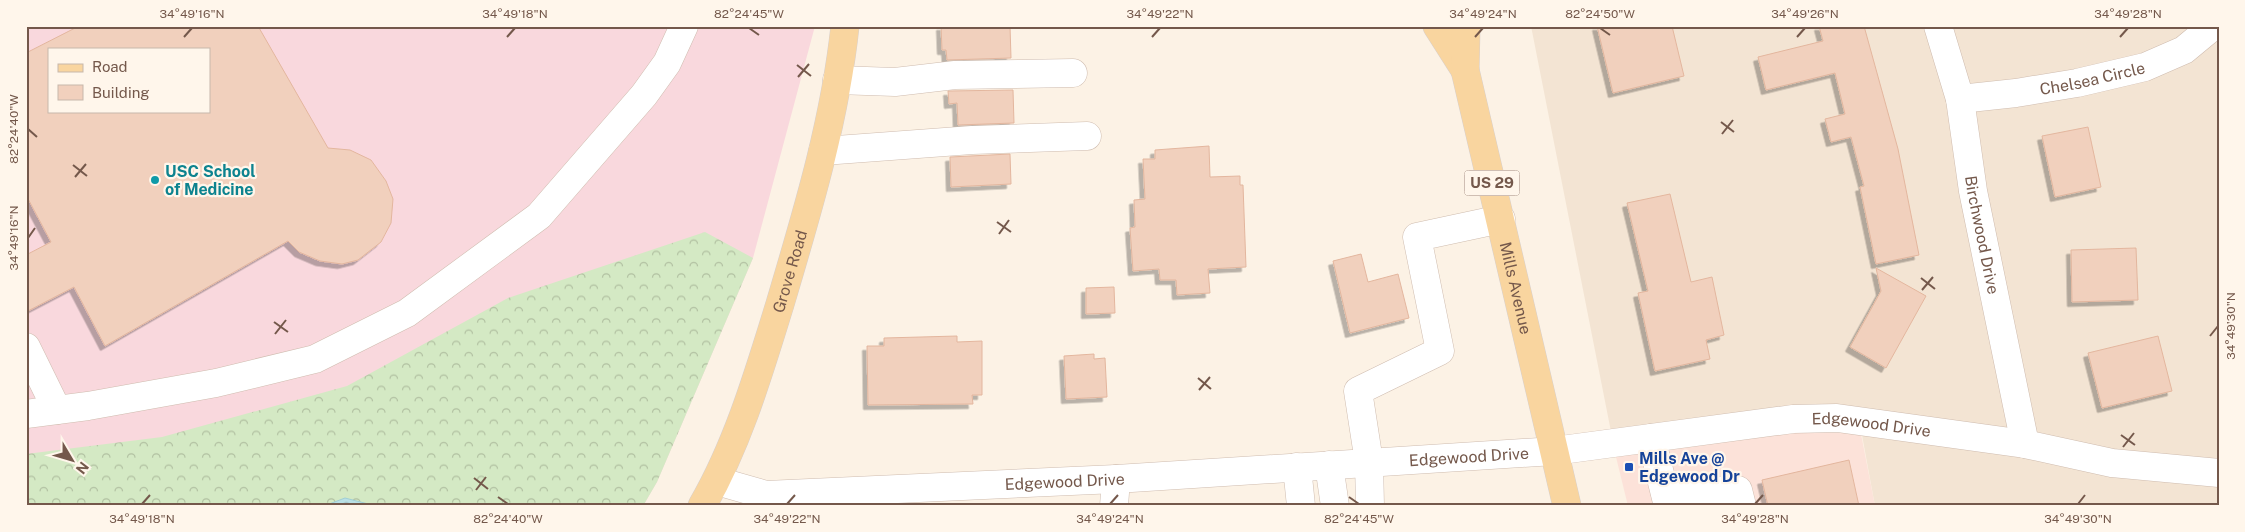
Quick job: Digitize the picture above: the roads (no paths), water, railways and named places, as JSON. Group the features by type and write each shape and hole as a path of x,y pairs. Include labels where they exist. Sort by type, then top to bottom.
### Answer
{"main road":[{"name":"Grove Road","path":"702,506 716,481 758,373 809,206 823,151 845,26"},
{"name":"Mills Avenue","path":"1437,26 1465,70"},
{"name":"Mills Avenue","path":"1466,26 1465,70 1567,506"}],"street":[{"path":"26,414 216,383 315,359 407,313 539,216 644,95 667,63 684,26"},
{"name":"Birchwood Drive","path":"1938,26 1960,99 1974,191 2026,444"},
{"name":"Chelsea Circle","path":"1960,99 2016,93 2077,83 2145,67 2184,50 2213,26"},
{"path":"837,80 895,82 955,75 1072,73"},
{"path":"823,151 972,140 1086,136"},
{"path":"1370,506 1369,462 1358,391 1440,351 1417,236 1501,219"},
{"path":"26,347 57,410"},
{"name":"Edgewood Drive","path":"716,481 766,495 927,497 1115,493 1297,467 1554,451 1793,419 1837,418 2026,444 2112,463 2219,473"},
{"path":"1651,438 1666,499 1738,490 1742,506"},
{"path":"1329,465 1335,506"},
{"path":"1297,467 1301,506"}],"water":[{"path":"345,498 376,506 324,506"}],"place":[{"name":"USC School of Medicine","path":"155,180"},
{"name":"Mills Ave @ Edgewood Dr","path":"1629,467"}]}
